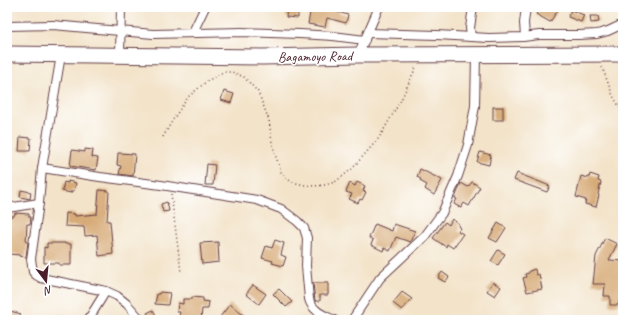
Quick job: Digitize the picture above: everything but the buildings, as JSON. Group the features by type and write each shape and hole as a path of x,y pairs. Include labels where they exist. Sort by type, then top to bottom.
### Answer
{"highway":[{"name":"Bagamoyo Road","path":"7,54 262,57 358,55 623,54"}],"street":[{"path":"120,55 121,7"},
{"path":"193,32 205,7"},
{"path":"358,55 379,7"},
{"path":"471,37 470,28 473,7"},
{"path":"525,36 524,23 526,7"},
{"path":"7,26 53,25 153,34 242,32 366,37 489,38 539,34 597,34 623,24"},
{"path":"61,55 42,168 39,203 31,259 33,272 41,278 106,291 117,296 127,304 141,320"},
{"path":"352,320 380,278 425,236 442,214 458,176 468,145 475,106 476,55"},
{"path":"42,168 171,186 256,200 281,210 304,228 307,238 306,266 310,303 318,312 334,320"},
{"path":"7,208 39,203"},
{"path":"88,320 106,291"}],"path":[{"path":"598,54 613,96 623,113"},
{"path":"163,137 188,97 207,81 223,72 232,72 244,77 258,92 270,120 272,142 276,157 281,172 286,178 292,182 314,186 335,182 352,168 380,138 401,100 420,55"},
{"path":"171,186 180,272"}]}
